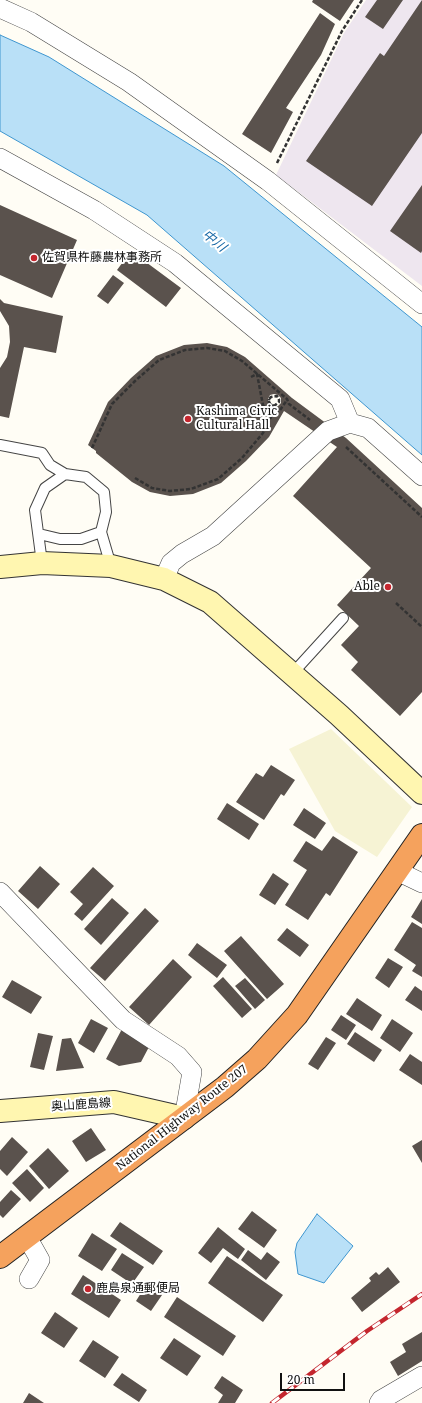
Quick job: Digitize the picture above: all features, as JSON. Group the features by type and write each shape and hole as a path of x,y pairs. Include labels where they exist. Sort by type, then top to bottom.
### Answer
{"highway":[{"name":"National Highway Route 207","path":"0,1258 225,1087 257,1059 297,1015 422,835"}],"street":[{"path":"0,8 31,22 129,82 268,181 422,304"},
{"path":"0,158 94,210 175,263 340,399 350,423"},
{"path":"164,579 171,563 182,554 213,536 328,430 350,423 368,428 422,476"},
{"path":"0,567 42,563 111,566 164,579 210,602 340,715 422,792"},
{"path":"397,871 422,882"},
{"path":"0,892 123,1020 178,1056 192,1072 184,1118"},
{"name":"奥山鹿島線","path":"0,1111 114,1102 184,1118"},
{"path":"27,1237 40,1260 29,1279"},
{"path":"379,1403 381,1400 422,1376"}],"lane":[{"path":"0,445 42,453 50,465 65,474 86,477 104,492 106,512 101,532 111,566"},
{"path":"42,563 35,510 45,488 65,474"},
{"path":"39,534 60,539 81,539 101,532"},
{"path":"292,674 343,618"}],"path":[{"path":"268,181 342,31 362,0"},
{"path":"92,448 112,404 134,381 159,360 185,350 207,348 225,351 242,361 287,399 277,413 267,411 264,405 257,374"},
{"path":"252,377 257,374"},
{"path":"135,478 152,488 170,491 191,489 218,479 242,458 263,433 273,413 274,406 269,403 269,399 274,396 279,399 279,402 274,406 271,405 269,402 269,399"},
{"path":"342,442 422,517"},
{"path":"396,603 422,628"}],"shaded area":[{"path":"366,0 422,0 422,286 276,175 344,33"},
{"path":"331,729 412,807 377,857 335,831 289,749"}],"water":[{"name":"中川","path":"0,35 49,57 224,166 422,327 422,455 147,215 0,131"},
{"path":"317,1214 353,1246 324,1283 298,1274 295,1252 297,1243"}],"building":[{"path":"313,0 354,0 340,21 312,2"},
{"path":"377,0 403,0 383,29 365,17"},
{"path":"422,0 422,133 372,206 306,161 380,53 384,56"},
{"path":"320,13 335,24 321,55 286,108 293,112 271,153 242,134"},
{"path":"422,185 422,251 421,253 390,231"},
{"path":"0,205 77,240 52,298 0,275"},
{"path":"131,251 181,288 166,307 117,270"},
{"path":"113,275 124,283 108,304 97,296"},
{"path":"0,299 4,303 63,316 56,353 24,347 9,418 0,416 0,368 7,357 10,342 9,326 0,311"},
{"path":"207,343 227,347 245,357 292,398 346,438 422,508 422,692 400,716 351,670 358,662 341,645 359,626 337,605 371,568 293,496 337,447 284,411 269,437 246,461 221,483 193,494 170,496 150,492 132,482 88,445 108,402 131,378 156,356 184,345","holes":["270,395 278,395 281,398 281,403 274,408 270,407 268,403"]},
{"path":"271,765 295,780 284,796 281,794 264,820 236,802 256,773 263,777"},
{"path":"227,803 259,824 249,840 217,819"},
{"path":"304,808 326,823 315,839 293,825"},
{"path":"333,836 358,852 330,896 326,893 308,920 285,905 307,870 293,861 306,841 322,851"},
{"path":"40,866 60,884 38,909 18,891"},
{"path":"93,867 114,886 82,921 74,914 83,904 70,892"},
{"path":"273,873 289,884 275,905 259,895"},
{"path":"112,898 129,913 101,945 84,929"},
{"path":"422,899 422,924 411,917"},
{"path":"145,908 159,921 105,981 90,968"},
{"path":"412,922 422,928 422,977 412,971 416,965 394,950"},
{"path":"287,928 309,945 300,957 277,940"},
{"path":"241,936 284,984 267,999 224,951"},
{"path":"197,943 227,965 217,978 188,955"},
{"path":"388,958 403,967 389,988 375,978"},
{"path":"173,959 192,977 149,1025 129,1007"},
{"path":"223,977 252,1009 242,1018 213,986"},
{"path":"245,978 265,1000 255,1009 235,986"},
{"path":"12,980 42,997 31,1014 2,997"},
{"path":"415,986 422,991 422,1011 405,1000"},
{"path":"357,998 382,1015 372,1031 346,1014"},
{"path":"341,1015 356,1025 346,1040 331,1030"},
{"path":"91,1019 108,1028 94,1053 78,1043"},
{"path":"392,1019 413,1033 400,1052 380,1038"},
{"path":"122,1029 150,1045 141,1062 119,1066 106,1059"},
{"path":"355,1032 382,1050 374,1062 347,1044"},
{"path":"38,1033 53,1036 44,1070 30,1067"},
{"path":"326,1037 336,1043 318,1070 308,1064"},
{"path":"71,1038 84,1068 56,1071 62,1039"},
{"path":"410,1054 422,1062 422,1085 399,1070"},
{"path":"91,1128 106,1150 86,1162 72,1141"},
{"path":"12,1137 28,1152 7,1176 0,1169 0,1151"},
{"path":"422,1140 422,1163 412,1146"},
{"path":"48,1148 69,1171 49,1189 29,1166"},
{"path":"27,1169 44,1188 30,1202 12,1183"},
{"path":"11,1190 21,1199 3,1218 0,1215 0,1202"},
{"path":"252,1211 277,1230 264,1248 238,1229"},
{"path":"120,1222 163,1251 153,1265 110,1236"},
{"path":"218,1227 245,1249 238,1259 223,1248 211,1263 198,1253"},
{"path":"92,1233 117,1249 102,1271 78,1256"},
{"path":"248,1250 261,1260 267,1252 280,1262 266,1280 241,1260"},
{"path":"122,1253 144,1267 132,1284 111,1270"},
{"path":"227,1256 283,1295 263,1322 208,1283"},
{"path":"388,1267 400,1282 362,1312 351,1298 371,1281 369,1278 376,1272 379,1275"},
{"path":"83,1275 121,1300 109,1318 71,1294"},
{"path":"146,1285 162,1295 151,1311 136,1301"},
{"path":"177,1297 236,1336 223,1356 164,1317"},
{"path":"55,1312 78,1328 64,1348 41,1333"},
{"path":"422,1332 422,1361 398,1376 390,1362 406,1352 402,1344"},
{"path":"174,1338 201,1356 187,1376 160,1358"},
{"path":"93,1340 119,1357 105,1378 79,1361"},
{"path":"122,1373 147,1390 139,1402 113,1385"},
{"path":"222,1376 243,1390 235,1403 218,1403 223,1395 214,1388"},
{"path":"29,1393 44,1403 23,1403"}],"railway":[{"path":"272,1403 367,1331 422,1294"}],"place":[{"name":"佐賀県杵藤農林事務所","path":"34,258"},
{"name":"Kashima Civic Cultural Hall","path":"188,419"},
{"name":"Able","path":"388,587"},
{"name":"鹿島泉通郵便局","path":"88,1289"}]}
